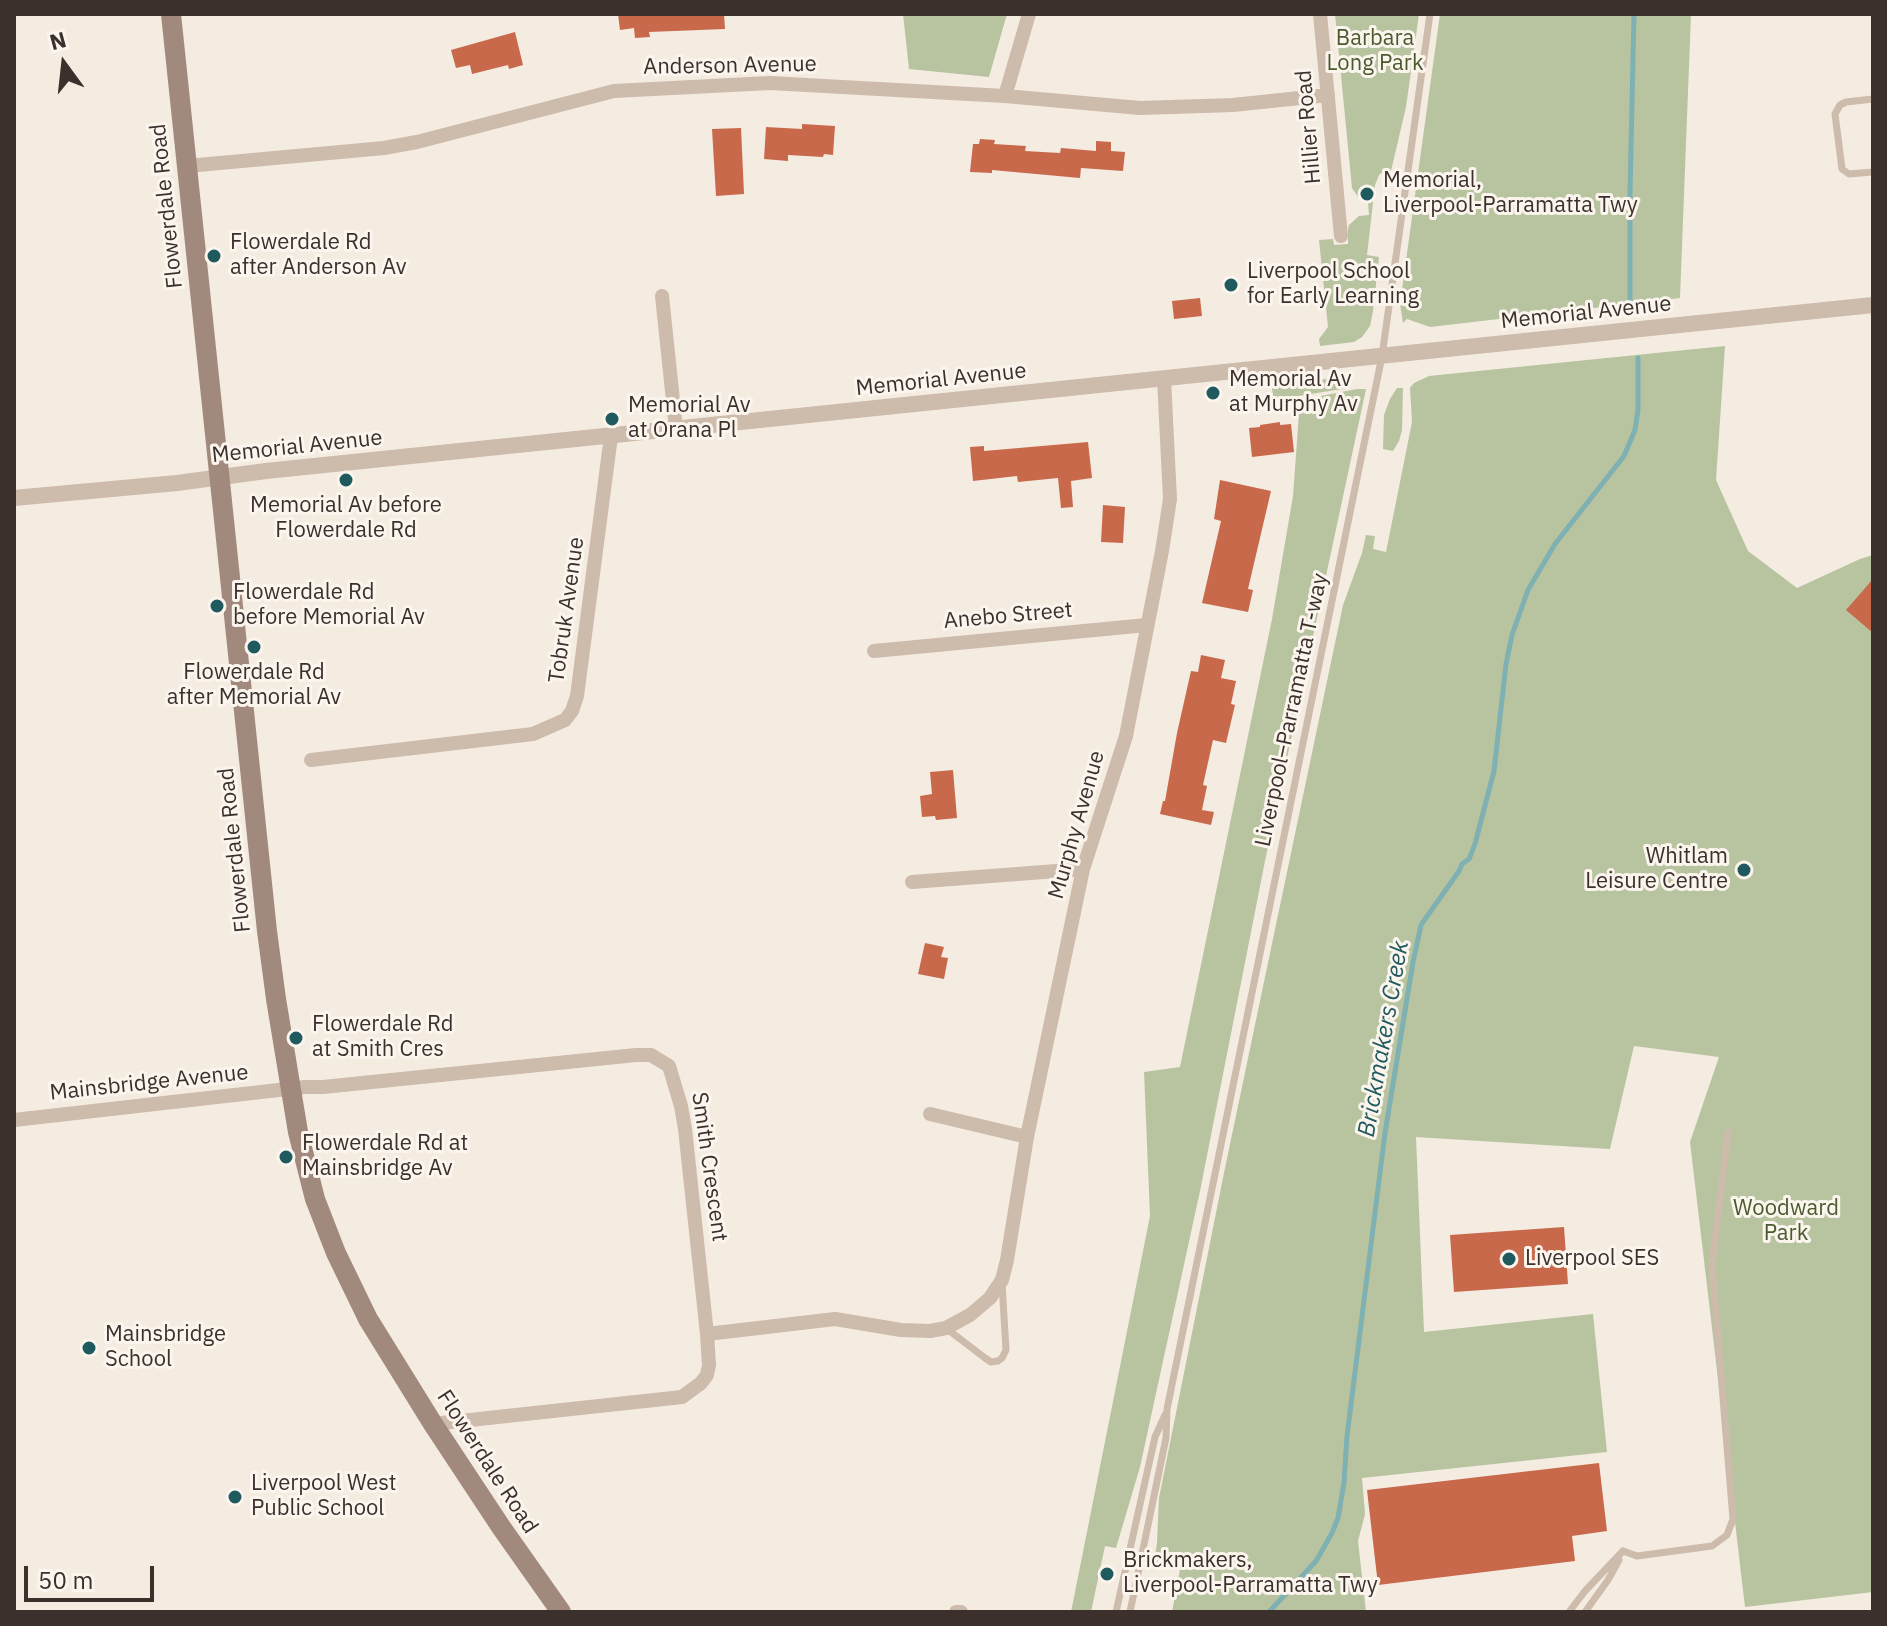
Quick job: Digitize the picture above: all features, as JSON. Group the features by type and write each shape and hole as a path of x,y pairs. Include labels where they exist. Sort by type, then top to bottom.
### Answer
{"main road":[{"name":"Flowerdale Road","path":"171,14 267,931 298,1132 315,1199 336,1253 368,1319 433,1424 561,1612"}],"street":[{"path":"1005,96 1029,14"},
{"name":"Hillier Road","path":"1320,14 1341,236"},
{"name":"Anderson Avenue","path":"187,166 406,144 614,91 770,83 1005,96 1140,108 1233,105 1328,95"},
{"path":"662,296 676,429"},
{"name":"Memorial Avenue","path":"14,498 1873,305"},
{"name":"Murphy Avenue","path":"1002,1280 1027,1137 1083,869 1126,736 1170,499 1164,379"},
{"name":"Tobruk Avenue","path":"311,760 533,734 565,720 577,696 611,436"},
{"name":"Anebo Street","path":"874,651 1147,625"},
{"path":"912,882 1083,869"},
{"name":"Smith Crescent","path":"290,1089 636,1055 651,1055 669,1066 681,1106 707,1334 707,1375 682,1397 433,1424"},
{"name":"Mainsbridge Avenue","path":"14,1120 290,1089"},
{"path":"930,1114 1027,1137"},
{"path":"707,1334 835,1319 930,1331 946,1328 970,1315 990,1298 1002,1280"}],"lane":[{"name":"Liverpool–Parramatta T-way","path":"1130,1612 1166,1438 1167,1409 1382,356 1430,14"},
{"path":"1873,99 1846,102 1835,114 1842,169 1849,174 1873,172"},
{"path":"1623,1551 1637,1556 1712,1546 1727,1535 1733,1519 1712,1265 1728,1132"},
{"name":"Murphy Avenue","path":"946,1328 991,1362 1002,1358 1006,1350 1002,1280"},
{"name":"Liverpool–Parramatta T-way","path":"1116,1612 1155,1437 1167,1409"},
{"path":"1569,1612 1623,1551"},
{"path":"1585,1612 1608,1580 1623,1551"}],"green space":[{"path":"903,14 1007,14 989,77 909,69"},
{"name":"Barbara Long Park","path":"1335,14 1419,14 1406,107 1391,171 1385,170 1379,175 1375,185 1367,255 1379,257 1370,326 1354,342 1320,346 1319,339 1328,327 1319,240 1333,239 1334,245 1348,244 1349,225 1359,216 1369,215 1368,202 1358,197 1352,188"},
{"name":"Barbara Long Park","path":"1440,14 1691,14 1680,298 1430,327 1407,319 1403,323 1400,304"},
{"name":"Woodward Park","path":"1725,346 1716,480 1748,551 1797,588 1873,555 1873,1592 1745,1607 1690,1142 1719,1057 1634,1046 1610,1149 1416,1137 1424,1332 1593,1314 1607,1452 1362,1478 1365,1514 1358,1541 1366,1612 1172,1612 1182,1559 1166,1555 1165,1565 1154,1562 1159,1498 1343,605 1366,535 1375,536 1373,549 1386,552 1412,422 1410,388 1429,376"},
{"path":"1348,377 1348,388 1274,400 1271,384"},
{"path":"1397,388 1403,388 1402,430 1393,451 1383,449 1384,415"},
{"path":"1366,389 1140,1467 1116,1548 1105,1546 1091,1612 1071,1612 1150,1216 1144,1072 1180,1067 1272,619 1293,496 1300,400"}],"building":[{"path":"618,14 724,14 725,29 649,32 650,37 635,38 634,28 620,30"},
{"path":"515,32 523,65 509,69 508,65 472,74 470,65 456,68 451,50"},
{"path":"802,124 835,126 833,155 788,155 788,161 764,159 766,127 802,129"},
{"path":"741,128 744,194 716,196 712,129"},
{"path":"980,139 995,140 994,144 1026,146 1025,151 1060,153 1061,148 1096,151 1096,141 1111,142 1111,151 1125,152 1123,171 1081,168 1080,178 992,170 992,173 970,172 973,144 979,144"},
{"path":"1200,298 1202,316 1174,319 1172,301"},
{"path":"1280,422 1280,425 1291,424 1294,452 1252,457 1249,428"},
{"path":"1088,442 1092,478 1071,481 1073,507 1061,508 1058,478 1018,482 1017,476 973,481 970,447 984,446 984,451"},
{"path":"1220,480 1271,491 1248,589 1253,590 1248,612 1202,603 1221,521 1214,519"},
{"path":"1103,505 1125,507 1123,543 1101,542"},
{"path":"1873,579 1873,633 1846,610"},
{"path":"1201,655 1225,660 1221,678 1236,681 1231,704 1235,705 1226,743 1213,740 1203,785 1207,786 1202,810 1214,812 1211,825 1160,814 1191,671 1198,672"},
{"path":"953,770 957,818 936,820 935,816 922,817 920,796 932,794 930,772"},
{"path":"925,943 944,947 941,957 948,958 944,979 918,974"},
{"name":"Liverpool SES","path":"1564,1227 1568,1284 1454,1292 1450,1235"},
{"path":"1599,1463 1607,1531 1572,1536 1575,1561 1378,1585 1367,1490"}],"waterway":[{"name":"Brickmakers Creek","path":"1630,311 1634,14"},
{"name":"Brickmakers Creek","path":"1269,1612 1316,1561 1338,1518 1385,1133 1421,925 1462,864 1469,859 1475,844 1494,771 1512,635 1528,590 1555,544 1624,456 1635,430 1638,358"}],"place":[{"name":"Memorial, Liverpool-Parramatta Twy","path":"1367,194"},
{"name":"Flowerdale Rd after Anderson Av","path":"214,256"},
{"name":"Liverpool School for Early Learning","path":"1231,285"},
{"name":"Memorial Av at Murphy Av","path":"1213,393"},
{"name":"Memorial Av at Orana Pl","path":"612,419"},
{"name":"Memorial Av before Flowerdale Rd","path":"346,480"},
{"name":"Flowerdale Rd before Memorial Av","path":"217,606"},
{"name":"Flowerdale Rd after Memorial Av","path":"254,647"},
{"name":"Whitlam Leisure Centre","path":"1744,870"},
{"name":"Flowerdale Rd at Smith Cres","path":"296,1038"},
{"name":"Flowerdale Rd at Mainsbridge Av","path":"286,1157"},
{"name":"Liverpool SES","path":"1509,1259"},
{"name":"Mainsbridge School","path":"89,1348"},
{"name":"Liverpool West Public School","path":"235,1497"},
{"name":"Brickmakers, Liverpool-Parramatta Twy","path":"1107,1574"}]}
